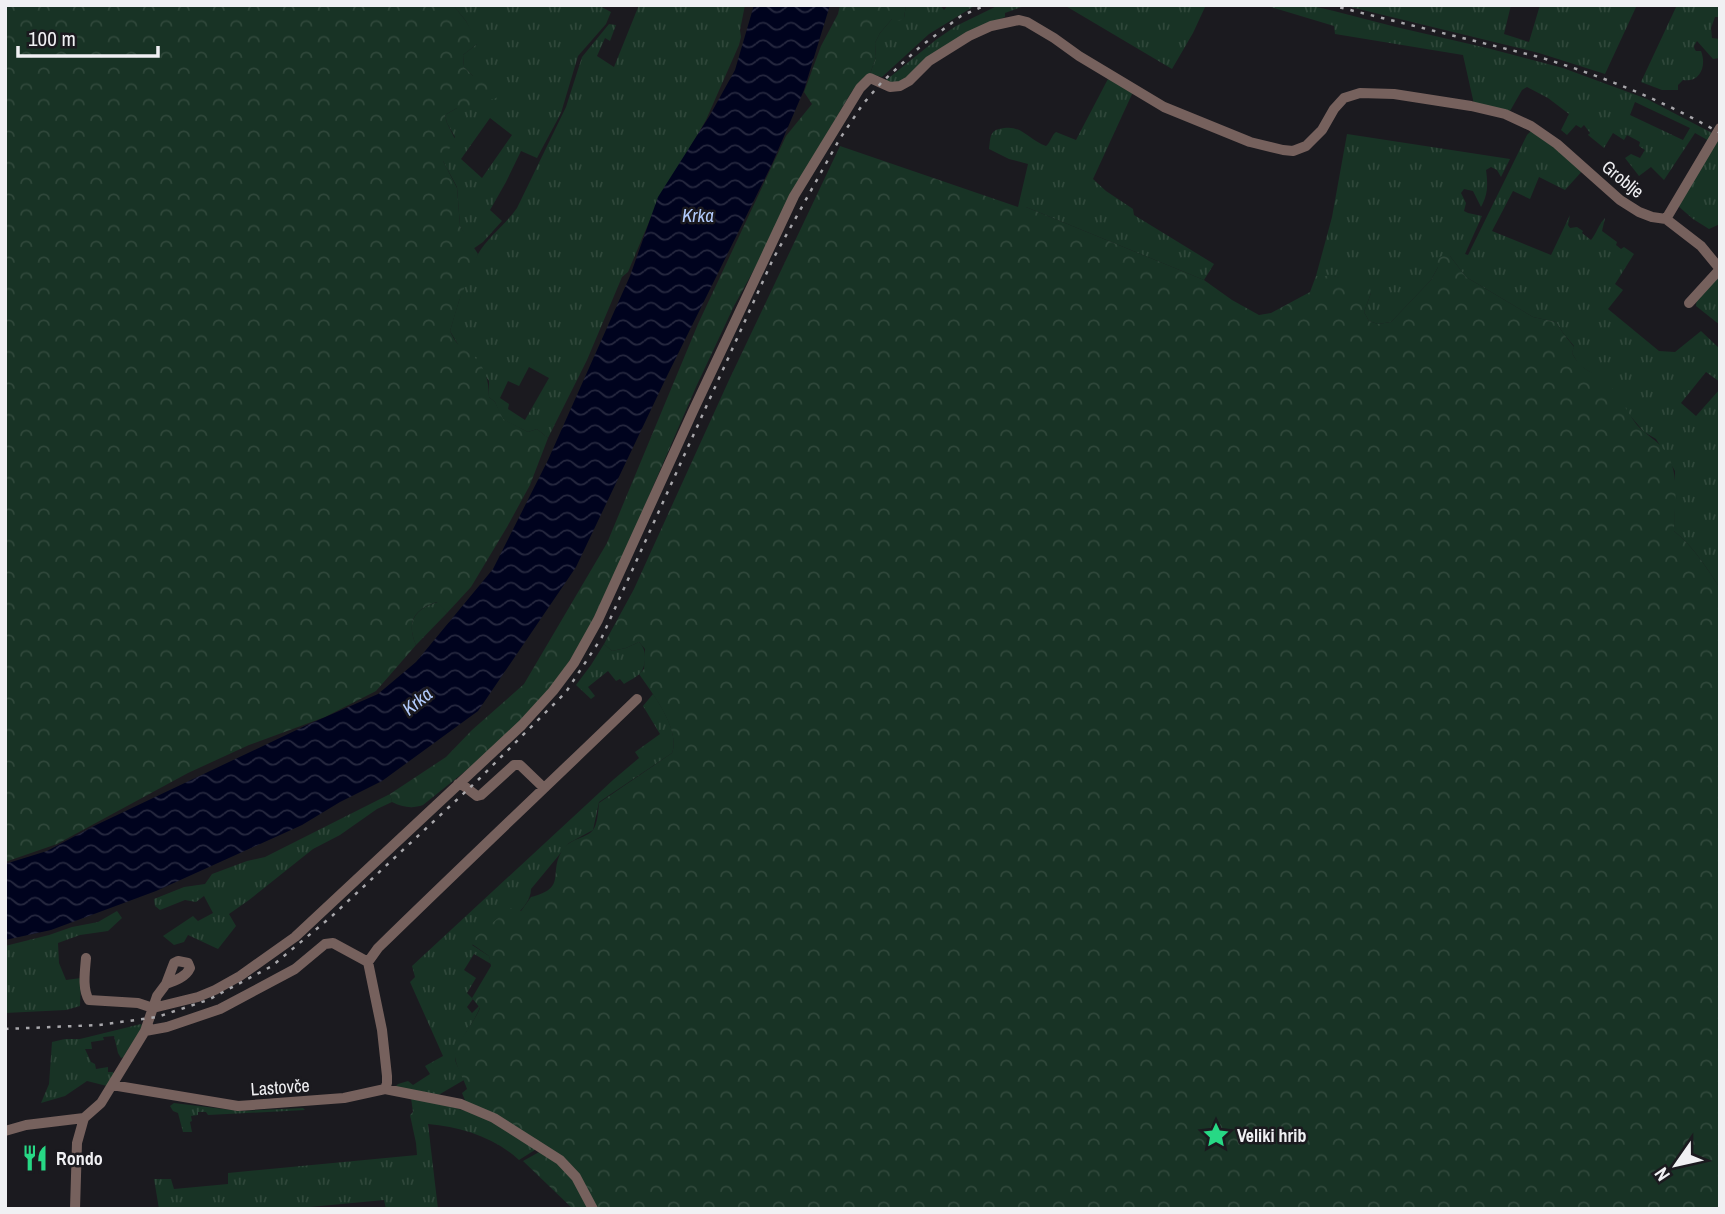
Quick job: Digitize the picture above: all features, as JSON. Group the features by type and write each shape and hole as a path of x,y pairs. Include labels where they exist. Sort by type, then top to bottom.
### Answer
{"street":[{"name":"Groblje","path":"458,784 522,724 553,691 574,663 598,620 794,196 864,82 870,78 890,87 900,86 929,61 990,26 1019,20 1027,22 1164,107 1250,142 1283,150 1293,151 1306,146 1322,130 1344,98 1360,93 1394,94 1505,114 1531,126 1557,144 1620,200 1639,212 1666,219 1700,246 1720,269"},
{"path":"1666,219 1720,128"},
{"path":"1689,303 1720,269"},
{"path":"593,1209 576,1177 560,1160 494,1118 461,1104 385,1089 387,1076 382,1030 368,962 387,939 638,699"},
{"path":"86,958 85,985 89,1000 138,1003 153,1008 198,997 240,976 295,937 458,784 477,796 481,795 514,765 520,765 544,788"},
{"path":"145,1031 167,1027 220,1009 295,969 325,944 333,943 368,962"},
{"path":"75,1209 77,1143 84,1118 101,1103 113,1085 145,1031 157,996 166,984"},
{"name":"Lastovče","path":"113,1085 238,1106 344,1098 385,1089"},
{"path":"5,1131 26,1125 84,1118"}],"green space":[{"path":"5,5 453,5 477,41 477,44 463,55 464,67 473,76 495,74 504,95 468,108 457,108 445,115 456,141 443,156 443,161 457,188 460,226 478,254 450,331 457,343 481,364 489,397 495,402 503,419 528,432 537,429 548,438 530,485 471,587 447,613 437,602 418,613 412,623 416,645 376,691 325,717 249,745 188,773 57,844 5,862"},
{"path":"453,5 598,5 611,12 606,24 578,56 561,113 537,158 521,151 490,210 502,221 473,249 460,226 457,187 442,156 455,137 445,115 457,108 468,108 473,76 464,67 463,55 477,44 466,21","holes":["490,118 512,135 482,178 461,159"]},
{"path":"639,5 745,5 739,45 706,120 657,203 628,272 622,277 587,360 548,438 537,429 528,432 502,419 495,402 489,397 489,381 469,353 460,348 450,331 462,291 478,254 517,208 566,107 582,57 609,24 616,25 610,41 605,38 597,56 614,67","holes":["529,367 549,378 525,420 508,409 509,404 500,398 508,381 519,386"]},
{"path":"840,5 906,5 904,18 899,21 892,19 880,33 875,43 876,57 870,74 852,91 791,194 734,306 585,636 551,690 473,765 423,805 407,807 392,802 390,794 446,757 524,684 607,543 698,324 786,136 812,104 804,92"},
{"path":"906,5 940,5 944,10 948,5 976,5 929,34 882,77 870,74 876,57 875,43 880,33 892,19 904,18"},
{"path":"999,5 1027,5 1005,13 1005,17 987,24 898,83 885,81 956,26"},
{"path":"1064,5 1206,5 1172,69"},
{"path":"1264,5 1308,5 1563,68 1647,99 1714,134 1711,142 1695,133 1664,180 1651,167 1639,176 1625,158 1631,154 1640,158 1645,150 1639,146 1640,142 1627,135 1624,140 1613,133 1604,148 1588,135 1590,133 1584,125 1581,128 1576,125 1567,135 1561,130 1569,114 1548,98 1527,87 1522,90 1510,111 1474,104 1463,55 1335,34 1334,26","holes":["1635,102 1690,128 1683,140 1630,115"]},
{"path":"1342,5 1511,5 1504,34 1529,42 1540,5 1637,5 1605,74 1539,53"},
{"path":"1677,5 1720,5 1720,17 1715,17 1711,28 1712,38 1720,39 1720,58 1713,59 1697,41 1694,48 1701,51 1703,57 1701,72 1694,79 1683,80 1678,85 1678,90 1662,90 1641,82"},
{"path":"1109,77 1133,92 1093,179 1133,209 1134,215 1214,264 1204,280 1026,207 1018,207 1028,164 1009,159 989,149 993,132 1004,128 1021,131 1046,146 1056,132 1076,140"},
{"path":"1531,131 1584,169 1565,190 1539,177 1530,199 1513,191 1492,231 1551,255 1570,215 1570,228 1577,227 1591,240 1605,218 1602,231 1617,242 1616,245 1621,249 1624,247 1634,254 1615,284 1623,290 1608,309 1659,351 1675,352 1701,331 1720,349 1720,382 1706,372 1681,403 1696,416 1720,389 1720,588 1694,551 1674,531 1675,471 1656,439 1644,432 1607,383 1579,365 1572,353 1574,346 1556,322 1533,317 1466,277 1450,256 1391,322 1378,324 1369,321 1364,312 1371,293 1334,276 1316,276 1332,217 1347,134 1510,159 1501,177 1497,170 1491,167 1486,170 1487,189 1481,207 1473,191 1464,189 1461,193 1466,203 1464,211 1482,216 1465,254 1468,255"},
{"path":"1719,139 1720,224 1709,229 1677,205"},
{"path":"840,146 1018,207 1026,207 1204,280 1259,315 1271,313 1310,292 1316,276 1334,276 1370,288 1371,293 1364,312 1369,321 1378,324 1391,322 1431,280 1441,256 1450,256 1466,277 1533,317 1556,322 1574,347 1572,353 1580,365 1609,384 1637,425 1662,447 1670,460 1675,479 1674,531 1694,551 1720,588 1720,1209 597,1209 579,1178 467,1105 462,1093 467,1089 455,1057 461,1040 480,1008 472,998 491,966 489,956 472,944 472,940 510,908 521,911 531,897 549,889 555,879 556,866 562,851 595,827 599,803 672,753 674,744 669,723 658,701 639,674 644,669 645,649 639,642 612,651 604,644 634,589"},
{"path":"1720,277 1720,325 1696,306 1701,293"},
{"path":"438,602 447,613 416,645 412,630 414,618 423,608"},
{"path":"639,642 645,658 643,668 636,677 624,684 620,679 616,681 608,671 588,687 595,696 591,699 576,685 604,644 612,651"},
{"path":"653,694 672,730 672,753 599,802 593,830 569,843 531,889 529,898 517,914 472,945 489,956 491,964 474,954 464,970 476,978 467,993 473,999 467,1007 472,1013 480,1007 456,1053 455,1059 464,1080 435,1097 395,1087 408,1081 413,1085 430,1074 425,1066 443,1056 410,982 415,977 412,966 639,758 635,752 660,734 643,706"},
{"path":"390,794 392,802 313,849 229,914 236,926 218,949 188,935 184,942 174,945 163,936 193,916 198,921 213,913 204,896 196,902 185,900 160,910 155,906 154,899 184,887 205,884 212,874 265,857"},
{"path":"117,911 122,918 108,931 80,935 58,943 59,963 66,980 81,978 80,1006 66,1010 5,1013 5,946 98,922"},
{"path":"141,1024 144,1028 124,1057 121,1058 118,1053 114,1036 91,1042 92,1049 85,1049 96,1069 108,1067 108,1072 113,1072 114,1075 107,1086 87,1081 65,1096 41,1103 49,1084 52,1042 80,1039"},
{"path":"411,1098 436,1102 482,1116 538,1148 519,1160 499,1145 476,1134 428,1124 438,1209 386,1209 384,1200 289,1209 159,1209 154,1179 171,1179 174,1189 228,1184 228,1173 417,1155 410,1115 413,1112"},
{"path":"174,1103 240,1111 305,1110 208,1115 206,1112 198,1112 198,1115 191,1116 192,1132 183,1132 178,1113 170,1106"},
{"path":"541,1151 569,1173 590,1209 573,1209 523,1161"}],"water":[{"name":"Krka","path":"754,5 830,5 804,90 772,164 576,567 478,711 382,781 302,825 156,891 51,930 5,940 5,864 47,851 94,826 378,694 416,662 493,569 548,460 630,276 658,197 735,70"}],"railway":[{"path":"5,1029 99,1025 157,1017 208,1000 272,966 332,916 477,781 566,692 602,637 773,259 839,140 881,83 921,46 961,16 986,5"},
{"path":"1330,5 1562,64 1654,99 1720,133"}],"place":[{"name":"Veliki hrib","path":"1216,1135"},
{"name":"Rondo","path":"35,1158"}]}
